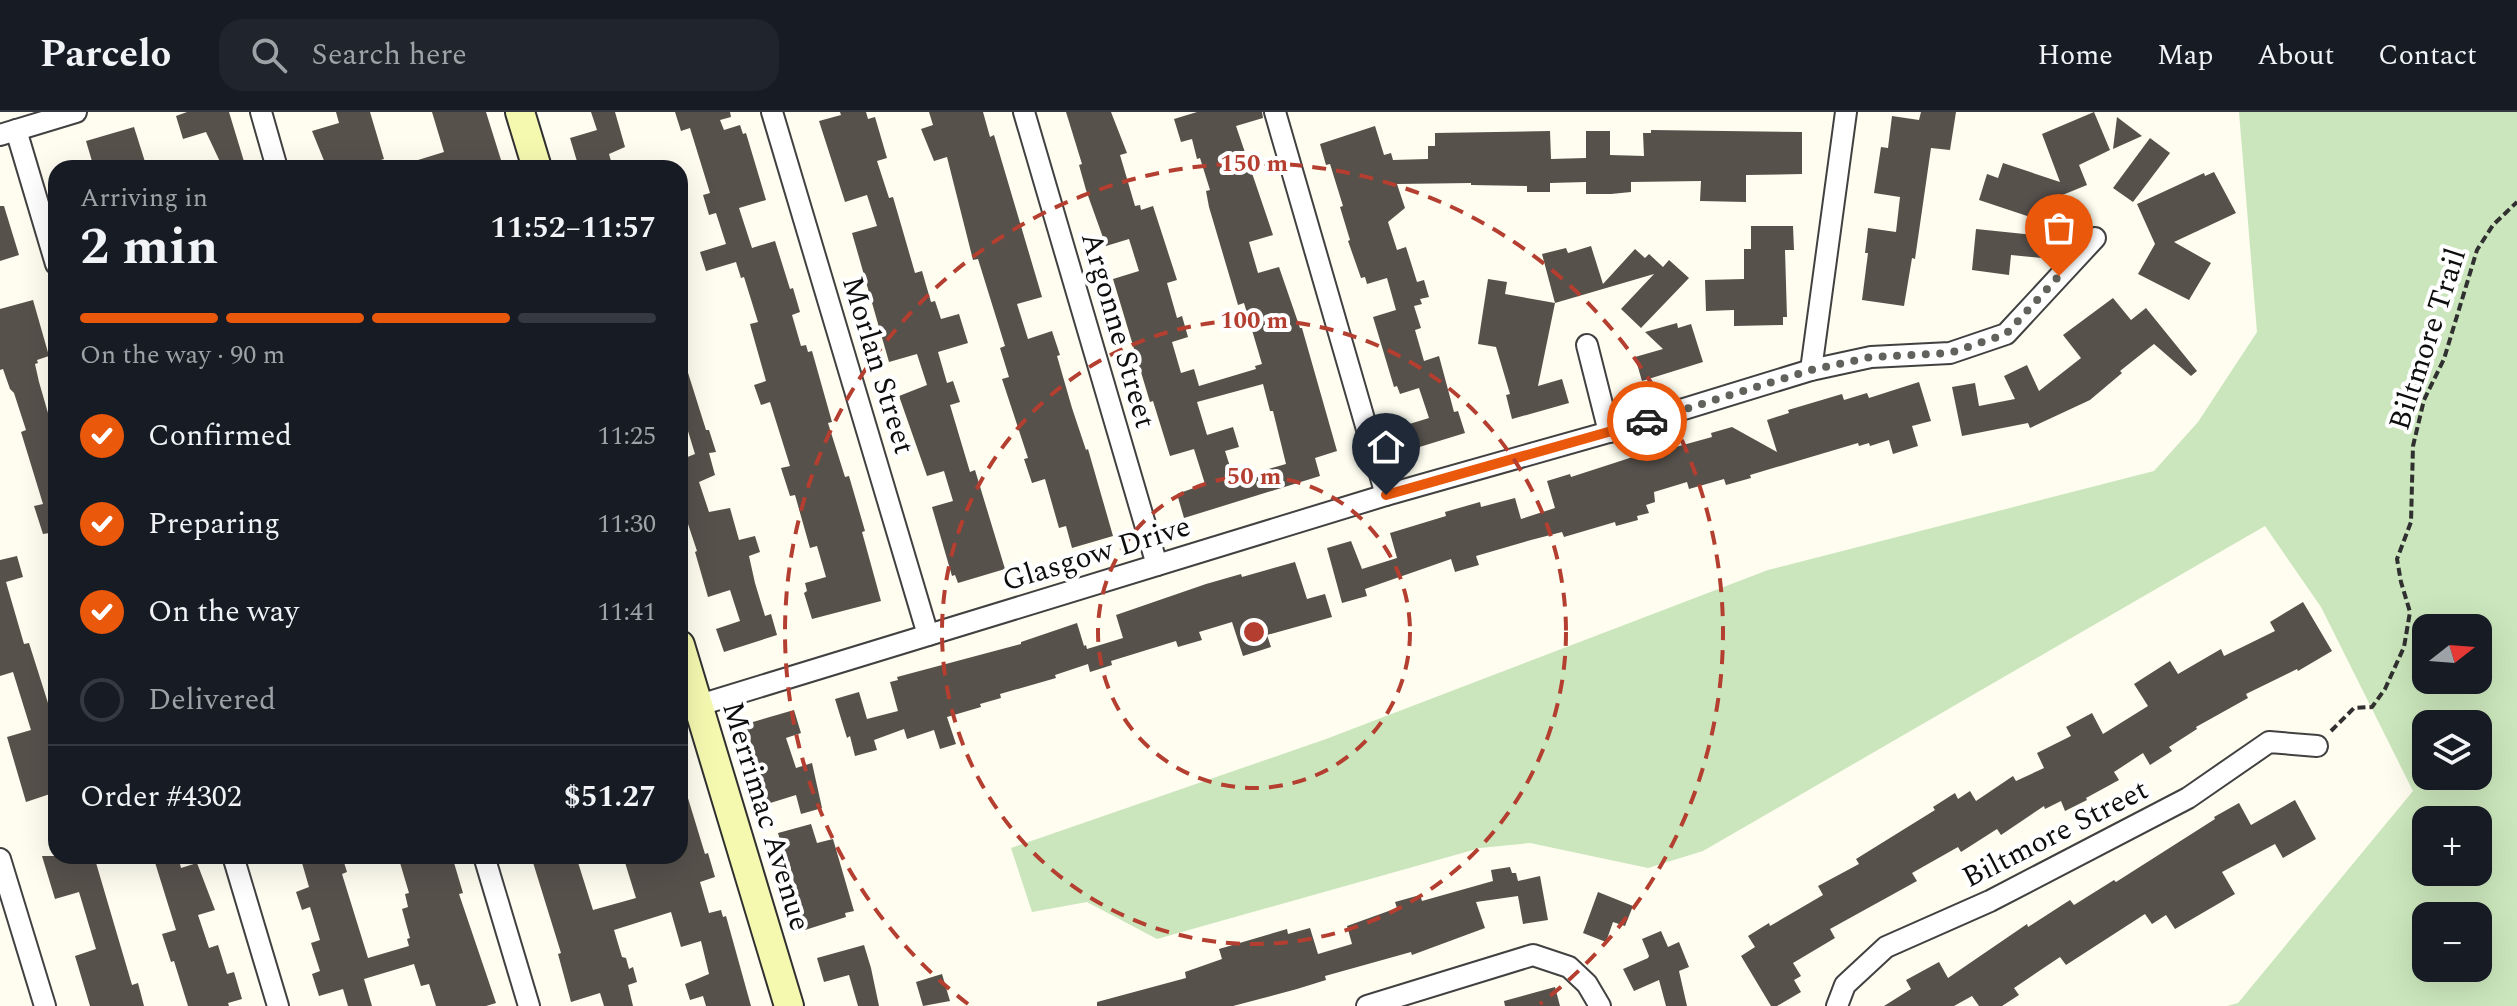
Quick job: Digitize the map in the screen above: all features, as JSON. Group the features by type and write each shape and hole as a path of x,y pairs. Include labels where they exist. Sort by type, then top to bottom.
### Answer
{"street":[{"path":"48,242 8,133 76,112"},
{"path":"261,112 275,160"},
{"path":"520,112 535,160"},
{"name":"Morlan Street","path":"772,112 928,635"},
{"name":"Argonne Street","path":"1024,112 1157,565"},
{"path":"1275,112 1386,495"},
{"path":"1811,370 1846,112"},
{"name":"Glasgow Drive","path":"689,708 1386,495 1609,432 1811,370 1871,357 1950,353 2006,334 2095,238"},
{"path":"1587,345 1609,432"},
{"name":"Merrimac Avenue","path":"689,708 789,1006"},
{"name":"Biltmore Street","path":"1837,1006 1845,985 1886,947 1990,901 2188,798 2269,742 2317,746"},
{"path":"0,859 45,1006"},
{"path":"235,864 278,1006"},
{"path":"486,864 529,1006"},
{"path":"1367,1006 1533,955 1569,967 1587,984 1600,1006"}],"path":[{"name":"Biltmore Trail","path":"2317,746 2354,708 2372,707 2385,689 2404,647 2410,612 2397,559 2411,522 2413,446 2424,400 2444,359 2477,250 2493,225 2517,202"}],"green space":[{"path":"2239,112 2517,112 2517,1006 2227,1006 2238,1003 2412,790 2492,790 2492,710 2412,710 2412,789 2321,607 2265,526 1703,851 1648,868 1530,843 1480,848 1157,939 1087,902 1032,912 1011,848 1326,739 1768,570 2154,471 2198,422 2257,332"}],"building":[{"path":"187,112 229,112 244,160 219,160 206,132 183,139 176,116"},
{"path":"336,112 370,112 384,159 324,160 312,131 339,123"},
{"path":"432,112 486,112 501,160 418,160 444,152"},
{"path":"591,112 615,112 625,147 609,154 611,160 577,160 570,138 597,130"},
{"path":"675,112 730,112 731,117 720,120 724,130 740,125 743,134 746,133 766,200 739,208 752,248 775,241 790,289 793,288 800,312 792,315 801,346 806,345 808,352 812,351 832,422 828,423 845,477 849,476 881,601 812,619 804,593 807,591 805,583 826,577 817,546 810,548 795,495 790,496 781,468 790,466 770,402 761,405 754,385 766,381 750,324 758,322 736,262 706,271 700,252 726,244 716,213 709,215 703,195 710,193 690,128 681,131"},
{"path":"840,112 866,112 868,119 875,117 887,158 877,161 889,198 893,197 915,273 922,271 931,302 935,301 941,319 959,314 968,343 938,352 947,383 953,381 960,402 950,405 970,472 975,470 1005,569 958,583 955,575 952,576 932,507 953,501 944,471 927,476 899,396 927,385 917,354 889,362 852,233 877,226 867,195 845,202 819,121 841,115"},
{"path":"929,112 983,112 990,137 994,135 1042,297 1017,304 1028,339 1052,331 1072,408 1088,449 1113,536 1072,548 1066,526 1059,528 1045,479 1032,483 1024,459 1028,458 1002,379 1009,377 1000,348 1005,346 978,259 973,260 947,157 934,161 921,129 933,125"},
{"path":"1066,112 1111,112 1127,153 1120,155 1135,206 1140,205 1141,210 1153,206 1177,280 1167,283 1177,318 1182,316 1188,337 1172,342 1181,373 1194,369 1199,386 1256,369 1255,366 1262,364 1244,303 1238,305 1209,207 1206,191 1210,190 1200,158 1197,159 1192,139 1181,142 1174,119 1197,112 1262,112 1263,118 1236,126 1273,235 1249,242 1258,273 1279,267 1302,328 1337,451 1315,458 1320,476 1184,518 1177,494 1205,484 1194,449 1170,456 1153,401 1150,402 1113,279 1139,271 1129,239 1106,246 1086,190 1079,165 1082,164","holes":["1263,384 1270,411 1273,411 1286,464 1265,470 1266,474 1235,482 1225,451 1239,447 1233,427 1207,435 1197,402"]},
{"path":"1921,112 1956,112 1950,150 1931,148 1915,259 1912,258 1904,306 1862,300 1868,228 1896,232 1900,197 1874,193 1881,147 1888,148 1892,116 1919,120"},
{"path":"2094,112 2110,150 2079,165 2087,185 2055,198 2048,217 2054,225 1979,200 1987,174 1998,178 2003,163 2060,182 2042,134"},
{"path":"2117,117 2142,136 2113,149"},
{"path":"1375,126 1384,155 1391,153 1393,160 1428,159 1428,146 1435,146 1435,133 1550,131 1551,159 1586,158 1586,131 1610,131 1610,155 1644,156 1643,133 1651,133 1651,130 1802,132 1802,174 1746,175 1746,202 1700,201 1701,181 1631,182 1631,192 1611,194 1586,194 1586,182 1550,183 1550,192 1527,192 1527,186 1471,183 1397,184 1405,208 1388,222 1397,250 1406,247 1417,282 1424,280 1429,297 1420,299 1422,304 1414,306 1421,328 1415,330 1424,361 1439,356 1454,412 1458,411 1465,433 1413,449 1406,425 1429,418 1419,388 1400,394 1397,386 1394,387 1373,317 1396,310 1387,278 1367,284 1365,277 1361,278 1348,241 1340,207 1343,206 1330,164 1326,165 1320,144"},
{"path":"134,127 144,160 92,160 86,141"},
{"path":"2150,138 2170,153 2133,202 2113,188"},
{"path":"2214,172 2236,213 2174,242 2211,263 2189,300 2138,274 2155,244 2137,204 2204,173 2205,176"},
{"path":"0,206 4,206 19,255 0,261"},
{"path":"1751,226 1793,226 1794,250 1785,250 1787,317 1783,317 1783,325 1734,326 1734,310 1706,311 1705,280 1744,279 1744,249 1751,249"},
{"path":"1976,229 2044,236 2042,258 2011,255 2009,275 1972,270"},
{"path":"1591,246 1603,284 1635,249 1645,258 1649,254 1663,267 1669,260 1689,278 1641,328 1621,309 1654,274 1555,303 1542,254 1566,248 1568,253"},
{"path":"1488,279 1507,282 1505,294 1555,303 1538,386 1562,379 1569,403 1512,419 1506,395 1510,394 1496,347 1478,344"},
{"path":"2113,298 2131,320 2146,308 2197,371 2191,376 2154,344 2090,400 2030,428 2028,423 1962,436 1952,387 1975,383 1979,406 2015,399 2004,376 2027,365 2039,391 2081,358 2063,335"},
{"path":"33,300 48,352 48,356 37,360 35,364 48,413 48,533 43,534 34,506 43,504 21,432 26,430 14,393 3,369 0,370 0,309"},
{"path":"1677,323 1678,328 1691,324 1703,362 1642,381 1635,357 1663,349 1645,332"},
{"path":"688,373 716,452 709,453 715,475 699,482 709,512 730,508 739,540 755,536 760,552 749,556 755,583 765,616 771,614 777,635 724,652 716,629 740,621 730,590 708,597 695,552 688,524 688,457 695,454 688,431"},
{"path":"1919,382 1931,421 1912,426 1918,446 1893,454 1889,440 1870,446 1869,443 1859,446 1858,443 1726,485 1724,479 1689,489 1687,482 1654,492 1655,502 1646,505 1649,513 1637,516 1638,520 1616,526 1615,522 1564,537 1562,532 1531,540 1476,556 1479,565 1455,572 1451,559 1365,589 1367,596 1342,603 1327,548 1351,541 1362,569 1397,558 1390,533 1446,516 1445,512 1480,502 1481,507 1515,498 1521,519 1555,508 1547,481 1712,437 1711,433 1732,427 1777,452 1767,420 1789,413 1788,410 1842,394 1844,400 1867,393 1869,398"},
{"path":"17,556 23,577 6,582 24,644 29,643 48,703 48,795 26,802 7,737 31,730 13,672 0,676 0,560"},
{"path":"1295,562 1307,599 1325,594 1332,617 1267,635 1271,647 1243,656 1232,622 1199,632 1202,640 1178,647 1176,641 1111,661 1112,665 1090,672 1088,664 1055,675 1056,678 1000,694 1001,698 980,704 981,707 947,717 956,744 940,749 934,730 907,739 904,729 874,740 877,750 855,756 850,736 847,738 835,699 859,692 867,719 898,711 890,682 898,680 897,677 1021,644 1077,623 1087,649 1123,638 1116,615 1206,584"},
{"path":"2303,602 2332,651 2298,671 2246,694 2248,698 2196,727 2169,747 2172,751 2150,765 2143,753 2114,772 2119,780 2087,800 2065,811 2061,801 2045,809 2044,806 2001,835 1997,829 1961,852 1958,847 1912,873 1917,881 1830,929 1835,938 1793,963 1801,976 1794,980 1801,992 1777,1006 1771,1006 1741,956 1755,947 1748,936 1823,895 1818,886 1859,864 1856,859 1935,810 1933,807 1955,793 1958,799 1970,791 1976,801 2013,776 2016,781 2044,768 2037,753 2071,736 2066,727 2092,713 2103,734 2148,706 2134,684 2170,661 2178,674 2221,649 2224,656 2275,631 2270,622"},
{"path":"794,710 801,733 786,738 796,768 812,763 822,808 801,814 796,795 767,804 746,724"},
{"path":"688,798 715,877 700,882 709,913 721,910 723,917 726,916 751,1006 706,1006 703,996 690,1000 685,984 709,974 701,941 681,947 671,912 614,930 622,957 626,958 629,969 633,967 637,982 628,985 633,1006 604,1006 600,993 571,1002 558,954 561,953 533,864 579,864 593,910 636,898 625,864 688,864"},
{"path":"2295,800 2316,839 2283,858 2275,844 2222,872 2235,894 2175,929 2166,915 2152,924 2145,914 2066,965 2060,957 2014,988 2019,995 2002,1006 1979,1006 1972,996 1954,1006 1884,1006 1911,989 1906,980 1939,962 1948,978 2027,924 2028,927 2070,900 2074,905 2114,880 2116,882 2239,803 2251,825"},
{"path":"811,824 817,843 833,839 854,911 845,913 846,917 805,930 789,861 786,862 778,833"},
{"path":"42,856 48,856 48,864 96,864 132,985 138,983 144,1006 90,1006 75,956 96,949 79,892 55,899"},
{"path":"155,864 180,864 181,868 197,864 215,910 198,915 209,948 218,945 227,974 234,972 242,999 228,1003 229,1006 188,1006 162,934 176,930"},
{"path":"302,864 344,864 347,872 342,874 368,958 409,946 407,939 410,938 402,909 408,907 405,894 409,893 400,864 454,864 463,893 459,894 496,1003 486,1006 436,1006 429,984 421,986 414,964 364,979 372,1006 348,1006 343,989 319,996 312,974 320,971 311,943 320,940 310,907 302,910 296,892 309,887"},
{"path":"1510,867 1518,881 1540,876 1548,920 1523,924 1518,896 1476,902 1485,928 1412,955 1411,952 1325,976 1326,980 1297,989 1233,1006 1097,1006 1097,1002 1186,978 1185,972 1222,959 1219,949 1287,929 1288,934 1310,928 1318,954 1352,944 1347,926 1397,908 1395,902 1420,895 1422,901 1493,881 1491,870"},
{"path":"1598,892 1633,906 1625,926 1613,922 1606,942 1583,933"},
{"path":"1661,931 1668,947 1679,942 1689,967 1679,971 1687,1006 1666,1006 1659,980 1634,991 1623,969 1648,958 1642,939"},
{"path":"864,945 879,1006 858,1006 849,975 824,982 817,958"},
{"path":"942,974 950,1001 923,1006 916,982"},
{"path":"1555,987 1560,1006 1505,1006 1504,1001"}],"way so far":[{"path":"1647,421 1811,370 1871,357 1950,353 2006,334 2059,276"}],"route":[{"path":"1386,495 1647,421"}]}
